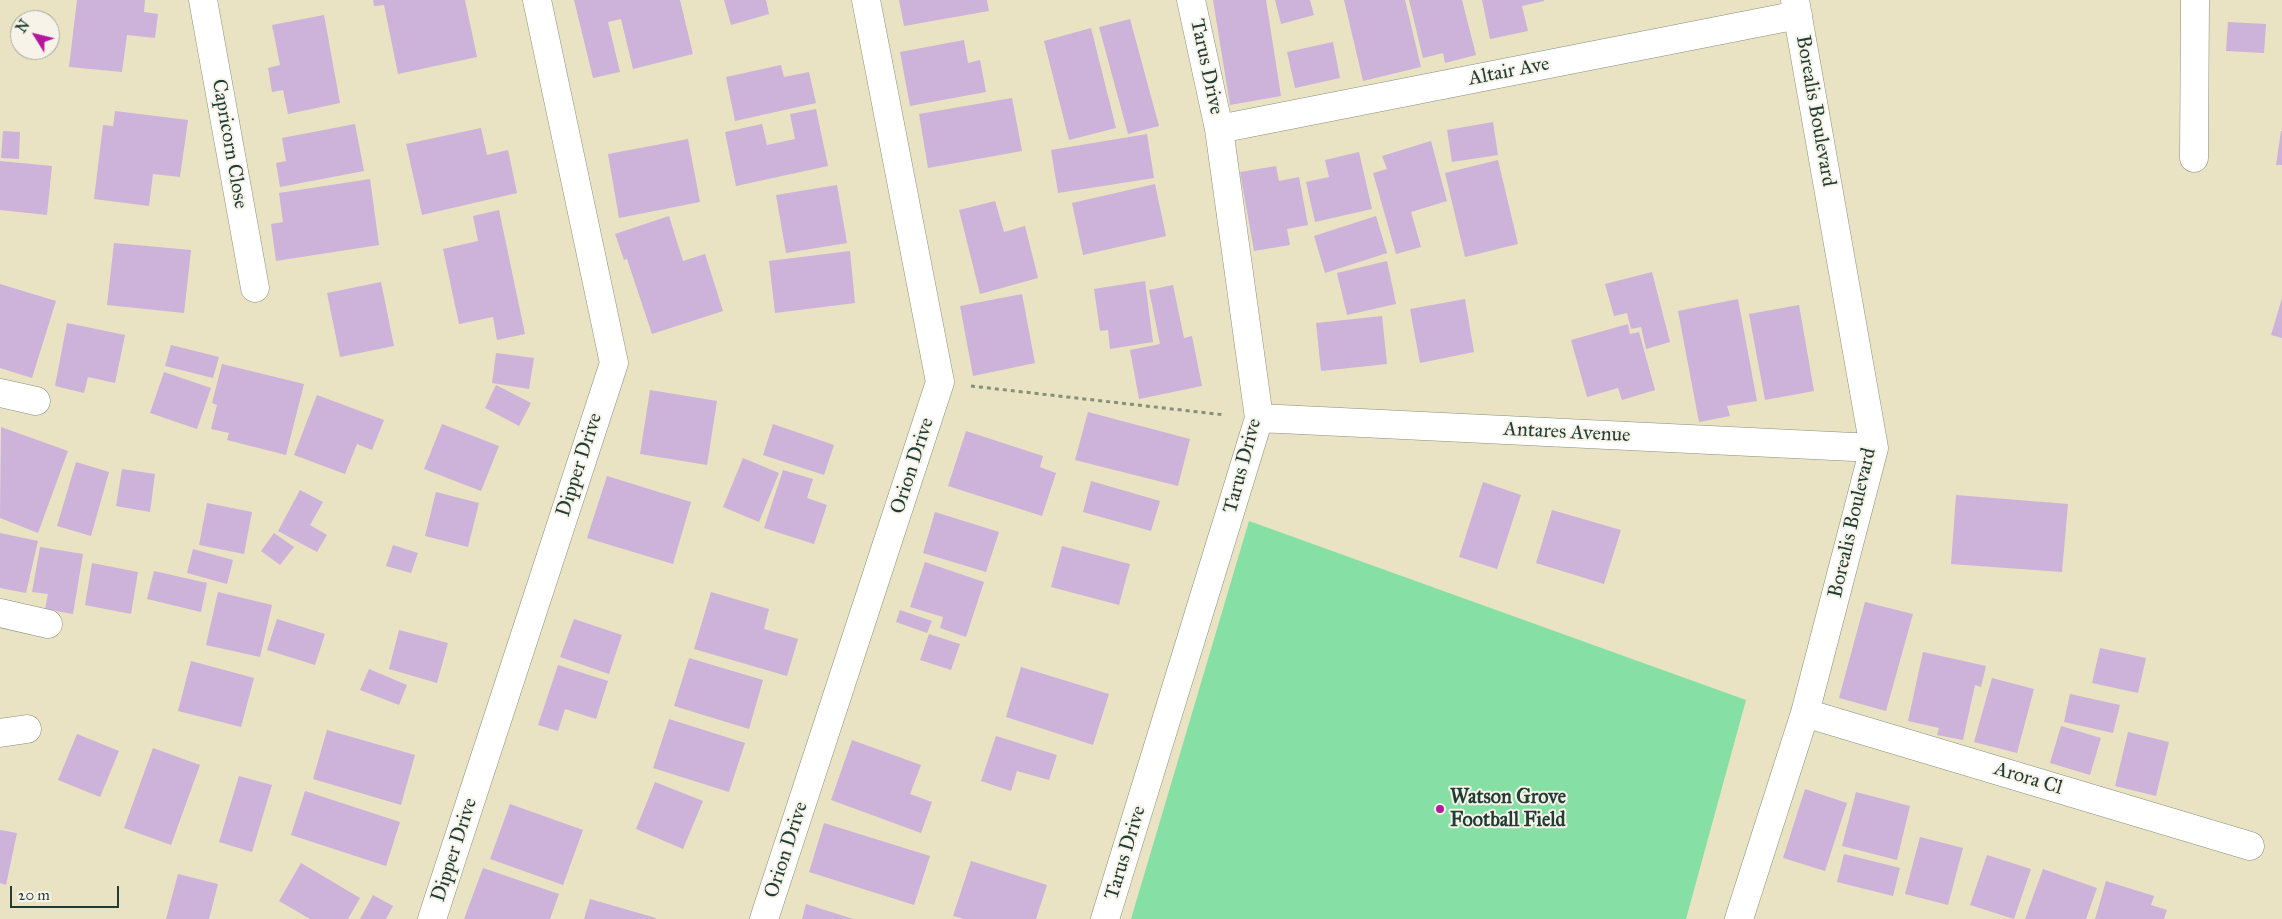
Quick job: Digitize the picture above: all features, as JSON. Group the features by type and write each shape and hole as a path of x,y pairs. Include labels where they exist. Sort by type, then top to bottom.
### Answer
{"street":[{"name":"Capricorn Close","path":"203,0 255,288"},
{"name":"Dipper Drive","path":"432,919 614,363 536,0"},
{"name":"Orion Drive","path":"764,919 940,382 866,0"},
{"name":"Tarus Drive","path":"1105,919 1259,418 1220,129 1191,0"},
{"path":"2194,158 2195,0"},
{"name":"Altair Ave","path":"1220,129 1797,8"},
{"name":"Borealis Boulevard","path":"1739,919 1805,713 1874,448 1797,8"},
{"path":"0,393 36,401"},
{"name":"Antares Avenue","path":"1259,418 1874,448"},
{"path":"0,613 48,624"},
{"name":"Arora Cl","path":"1805,713 2250,846"},
{"path":"0,733 27,729"}],"path":[{"path":"940,382 1259,418"}],"green space":[{"name":"Watson Grove Football Field","path":"1249,521 1746,700 1686,919 1131,919"}],"building":[{"path":"77,0 145,0 144,12 158,14 155,38 127,35 122,72 69,67"},
{"path":"373,0 465,0 477,57 398,74 384,5 374,6"},
{"path":"574,0 680,0 693,54 633,69 621,19 608,22 620,72 593,78"},
{"path":"724,0 766,0 769,14 731,25"},
{"path":"899,0 987,0 989,11 904,26"},
{"path":"1213,0 1266,0 1281,96 1230,105"},
{"path":"1275,0 1310,0 1314,15 1281,24"},
{"path":"1344,0 1405,0 1421,67 1363,81"},
{"path":"1409,0 1462,0 1476,55 1445,63 1443,53 1423,58"},
{"path":"1482,0 1544,1 1522,6 1528,31 1490,39"},
{"path":"324,15 340,103 288,114 283,90 272,92 268,68 280,65 272,25"},
{"path":"1130,19 1159,126 1128,134 1099,27"},
{"path":"2228,22 2266,24 2264,53 2226,51"},
{"path":"1091,28 1116,128 1069,140 1044,41"},
{"path":"964,40 968,63 980,60 986,92 910,106 900,52"},
{"path":"1333,42 1340,78 1295,88 1287,52"},
{"path":"781,65 784,77 809,72 816,103 735,121 726,77"},
{"path":"1012,98 1022,151 928,168 919,114"},
{"path":"816,109 828,166 736,186 725,132 762,124 767,145 795,139 790,114"},
{"path":"115,111 188,120 180,177 153,174 149,206 94,199 103,125 113,126"},
{"path":"1493,122 1498,155 1452,162 1447,130"},
{"path":"355,124 364,171 280,187 276,163 286,161 282,138"},
{"path":"481,128 487,155 508,150 517,193 422,215 406,144"},
{"path":"3,131 20,132 19,159 1,158"},
{"path":"2281,131 2282,165 2276,165"},
{"path":"1147,134 1154,178 1058,193 1051,150"},
{"path":"688,139 700,202 619,218 608,154"},
{"path":"1431,141 1447,201 1411,212 1421,247 1396,254 1373,173 1387,169 1382,156"},
{"path":"1359,152 1372,209 1315,222 1306,182 1329,177 1325,160"},
{"path":"1498,160 1518,244 1465,257 1445,173"},
{"path":"0,161 52,166 47,215 0,210"},
{"path":"1276,166 1279,181 1299,177 1308,225 1287,229 1290,245 1254,251 1240,172"},
{"path":"370,179 379,245 276,261 271,224 283,222 279,193"},
{"path":"1155,184 1166,236 1083,255 1072,203"},
{"path":"837,185 847,243 786,253 776,195"},
{"path":"995,201 1004,232 1025,226 1038,278 980,294 959,210"},
{"path":"499,210 525,334 497,340 493,317 459,324 443,249 478,241 473,216"},
{"path":"669,216 683,261 705,254 723,311 652,334 627,259 624,260 615,234"},
{"path":"1376,216 1387,253 1325,273 1314,236"},
{"path":"114,243 191,250 184,313 107,305"},
{"path":"850,251 855,303 775,313 769,261"},
{"path":"1387,261 1396,304 1347,315 1337,273"},
{"path":"1652,272 1670,342 1646,349 1641,327 1631,329 1627,313 1614,316 1605,284"},
{"path":"1145,281 1153,342 1110,349 1108,330 1100,331 1094,289"},
{"path":"381,282 394,346 340,357 327,293"},
{"path":"0,284 56,301 32,378 0,368"},
{"path":"1173,285 1184,338 1192,336 1202,386 1139,399 1130,350 1160,344 1149,290"},
{"path":"1022,294 1035,363 973,376 960,306"},
{"path":"2282,298 2282,338 2271,335"},
{"path":"1465,299 1474,352 1420,363 1410,309"},
{"path":"1738,299 1757,401 1727,406 1730,416 1699,422 1678,311"},
{"path":"1799,305 1814,391 1765,400 1749,314"},
{"path":"1382,316 1387,364 1321,371 1316,323"},
{"path":"67,323 125,335 115,383 88,377 84,393 55,386"},
{"path":"1628,324 1630,334 1639,332 1655,390 1622,400 1618,388 1587,397 1571,340"},
{"path":"171,345 219,357 213,378 165,366"},
{"path":"496,353 534,358 529,389 492,383"},
{"path":"222,364 304,384 286,455 227,440 229,433 211,429 217,405 212,403"},
{"path":"164,372 211,388 197,429 150,413"},
{"path":"496,385 531,403 519,426 485,408"},
{"path":"650,390 717,401 707,465 640,454"},
{"path":"317,395 384,420 372,450 357,444 345,474 294,455"},
{"path":"1088,412 1190,439 1178,486 1075,460"},
{"path":"442,424 499,446 481,491 424,469"},
{"path":"773,424 834,445 824,475 763,455"},
{"path":"1,427 68,451 38,533 0,518"},
{"path":"966,431 1043,456 1040,467 1056,473 1042,516 948,486"},
{"path":"743,458 779,473 759,522 723,507"},
{"path":"76,462 109,472 91,536 57,526"},
{"path":"122,469 155,474 150,512 116,506"},
{"path":"783,470 813,479 807,498 827,505 814,544 764,528"},
{"path":"607,476 691,502 673,564 587,538"},
{"path":"1091,481 1160,501 1151,531 1083,512"},
{"path":"1483,482 1521,495 1497,569 1459,557"},
{"path":"300,490 323,502 310,525 327,535 317,552 278,531"},
{"path":"436,492 479,503 468,547 425,536"},
{"path":"1956,495 2068,504 2062,572 1951,564"},
{"path":"207,503 252,512 244,554 199,545"},
{"path":"1552,510 1621,530 1604,584 1536,563"},
{"path":"935,512 999,532 986,572 923,553"},
{"path":"0,533 38,541 26,593 0,588"},
{"path":"274,533 294,547 280,565 261,551"},
{"path":"393,545 418,553 411,573 386,566"},
{"path":"1062,546 1130,564 1119,605 1051,587"},
{"path":"40,547 83,554 73,614 45,609 48,594 32,592"},
{"path":"193,549 233,560 227,584 187,573"},
{"path":"925,562 984,582 966,637 940,628 943,617 910,607"},
{"path":"92,563 138,572 131,614 85,605"},
{"path":"154,571 207,583 201,612 147,599"},
{"path":"218,592 272,605 260,657 206,645"},
{"path":"711,592 769,609 764,629 798,639 787,676 694,649"},
{"path":"1865,602 1913,614 1886,711 1839,698"},
{"path":"900,610 932,621 927,633 896,622"},
{"path":"277,619 325,634 315,665 267,650"},
{"path":"574,619 622,635 609,674 560,657"},
{"path":"399,630 448,643 437,683 389,669"},
{"path":"929,634 960,644 951,670 920,660"},
{"path":"2100,648 2146,658 2138,693 2092,683"},
{"path":"1923,652 1986,666 1981,687 1975,685 1963,740 1937,735 1939,728 1908,721"},
{"path":"689,658 763,680 749,729 674,706"},
{"path":"191,661 254,678 241,727 178,711"},
{"path":"558,665 608,681 596,719 565,709 558,731 538,725"},
{"path":"1021,667 1109,694 1093,745 1006,717"},
{"path":"369,669 407,685 399,705 360,690"},
{"path":"1992,678 2034,689 2017,753 1974,742"},
{"path":"2070,694 2120,705 2113,733 2064,722"},
{"path":"669,719 745,743 729,792 653,768"},
{"path":"2061,726 2101,738 2090,775 2050,763"},
{"path":"327,730 415,755 401,805 313,779"},
{"path":"2128,732 2169,742 2156,796 2115,786"},
{"path":"77,734 119,751 100,797 58,780"},
{"path":"996,736 1057,755 1049,780 1017,771 1011,791 981,781"},
{"path":"852,740 921,765 910,794 932,802 921,833 831,800"},
{"path":"153,748 200,765 171,845 124,828"},
{"path":"239,776 272,785 252,852 219,842"},
{"path":"655,782 703,801 683,849 636,829"},
{"path":"1805,789 1847,803 1825,871 1783,858"},
{"path":"305,791 400,822 386,866 291,835"},
{"path":"1856,792 1910,806 1897,860 1842,846"},
{"path":"510,804 583,830 563,885 490,859"},
{"path":"824,823 930,856 914,905 809,872"},
{"path":"0,830 17,833 6,885 0,883"},
{"path":"1920,837 1963,848 1948,905 1905,894"},
{"path":"1844,854 1900,868 1893,896 1837,882"},
{"path":"1987,855 2031,869 2014,919 1970,905"},
{"path":"971,861 1047,885 1036,919 964,919 953,916"},
{"path":"301,863 360,898 348,919 310,919 279,901"},
{"path":"483,868 559,894 550,919 464,919"},
{"path":"2043,869 2097,888 2086,919 2025,919"},
{"path":"178,874 218,884 209,919 166,919"},
{"path":"2106,881 2154,896 2151,905 2167,910 2164,919 2095,919"},
{"path":"373,895 393,906 386,919 360,919"},
{"path":"590,899 656,918 656,919 584,919"},
{"path":"806,904 853,919 802,919"}],"place":[{"name":"Watson Grove Football Field","path":"1440,809"}]}
